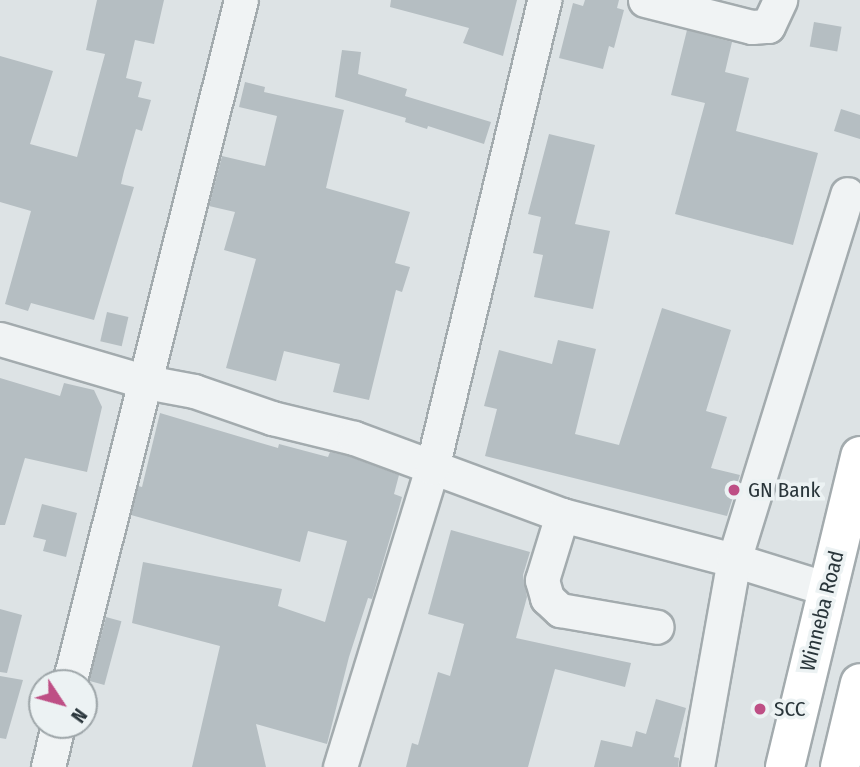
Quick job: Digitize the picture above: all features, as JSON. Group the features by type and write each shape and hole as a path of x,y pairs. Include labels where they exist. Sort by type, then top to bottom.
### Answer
{"highway":[{"name":"Winneba Road","path":"785,767 860,456"},
{"path":"840,767 860,683"}],"street":[{"path":"73,669 241,0"},
{"path":"340,767 432,468 544,0"},
{"path":"645,0 752,27 768,26 780,0"},
{"path":"697,767 734,560 847,194"},
{"path":"0,339 146,382 194,391 272,418 354,438 562,515 734,560 827,589"},
{"path":"562,515 542,580 547,598 560,610 657,627"},
{"path":"48,767 55,739"}],"building":[{"path":"97,0 164,0 154,44 135,40 126,78 142,82 138,97 151,100 142,131 136,129 124,171 121,184 134,187 94,320 31,303 28,311 5,304 31,211 0,202 0,56 53,71 30,144 77,157 105,54 86,50"},
{"path":"391,0 517,0 503,56 463,43 469,28 390,7"},
{"path":"585,0 619,0 617,8 624,10 614,48 609,46 603,69 559,58 573,3 583,6"},
{"path":"814,22 842,27 837,51 810,47"},
{"path":"687,30 732,42 725,72 749,78 736,131 818,153 793,245 675,214 705,103 671,95"},
{"path":"342,50 361,52 358,74 407,89 405,96 491,122 484,144 428,126 427,129 405,122 406,118 335,97"},
{"path":"245,82 265,87 264,92 344,110 326,188 410,212 395,263 410,267 402,292 396,290 369,400 333,392 340,364 284,351 276,381 226,368 256,259 224,250 235,212 209,206 222,156 265,166 277,116 239,107"},
{"path":"841,109 860,115 860,139 834,131"},
{"path":"549,134 595,145 575,224 610,231 593,309 534,297 543,255 533,253 541,217 528,214"},
{"path":"662,308 731,330 706,411 727,417 711,468 740,475 727,516 485,456 497,409 484,406 499,350 552,364 558,340 596,349 575,434 619,445"},
{"path":"107,312 128,317 122,346 100,341"},
{"path":"0,378 60,396 64,383 94,390 102,407 87,472 25,458 5,525 0,525"},
{"path":"160,413 278,448 279,444 328,457 330,452 348,456 399,475 394,494 402,497 372,599 368,598 349,657 327,744 256,724 266,767 192,767 220,646 132,623 143,562 282,589 278,606 325,622 347,541 308,531 300,562 131,515 138,486 142,487"},
{"path":"42,504 77,513 66,557 43,551 46,540 33,537"},
{"path":"451,530 530,552 523,575 527,597 516,638 631,663 625,687 555,669 528,767 406,767 412,743 418,745 438,672 450,676 464,624 428,614"},
{"path":"0,609 22,615 7,673 0,672"},
{"path":"106,617 121,621 104,685 98,683 98,669 92,669"},
{"path":"0,676 23,680 6,739 0,738"},
{"path":"656,699 686,708 674,757 679,758 678,767 594,767 601,740 632,747 636,731 646,734"}],"place":[{"name":"GN Bank","path":"734,490"},
{"name":"SCC","path":"760,709"}]}
